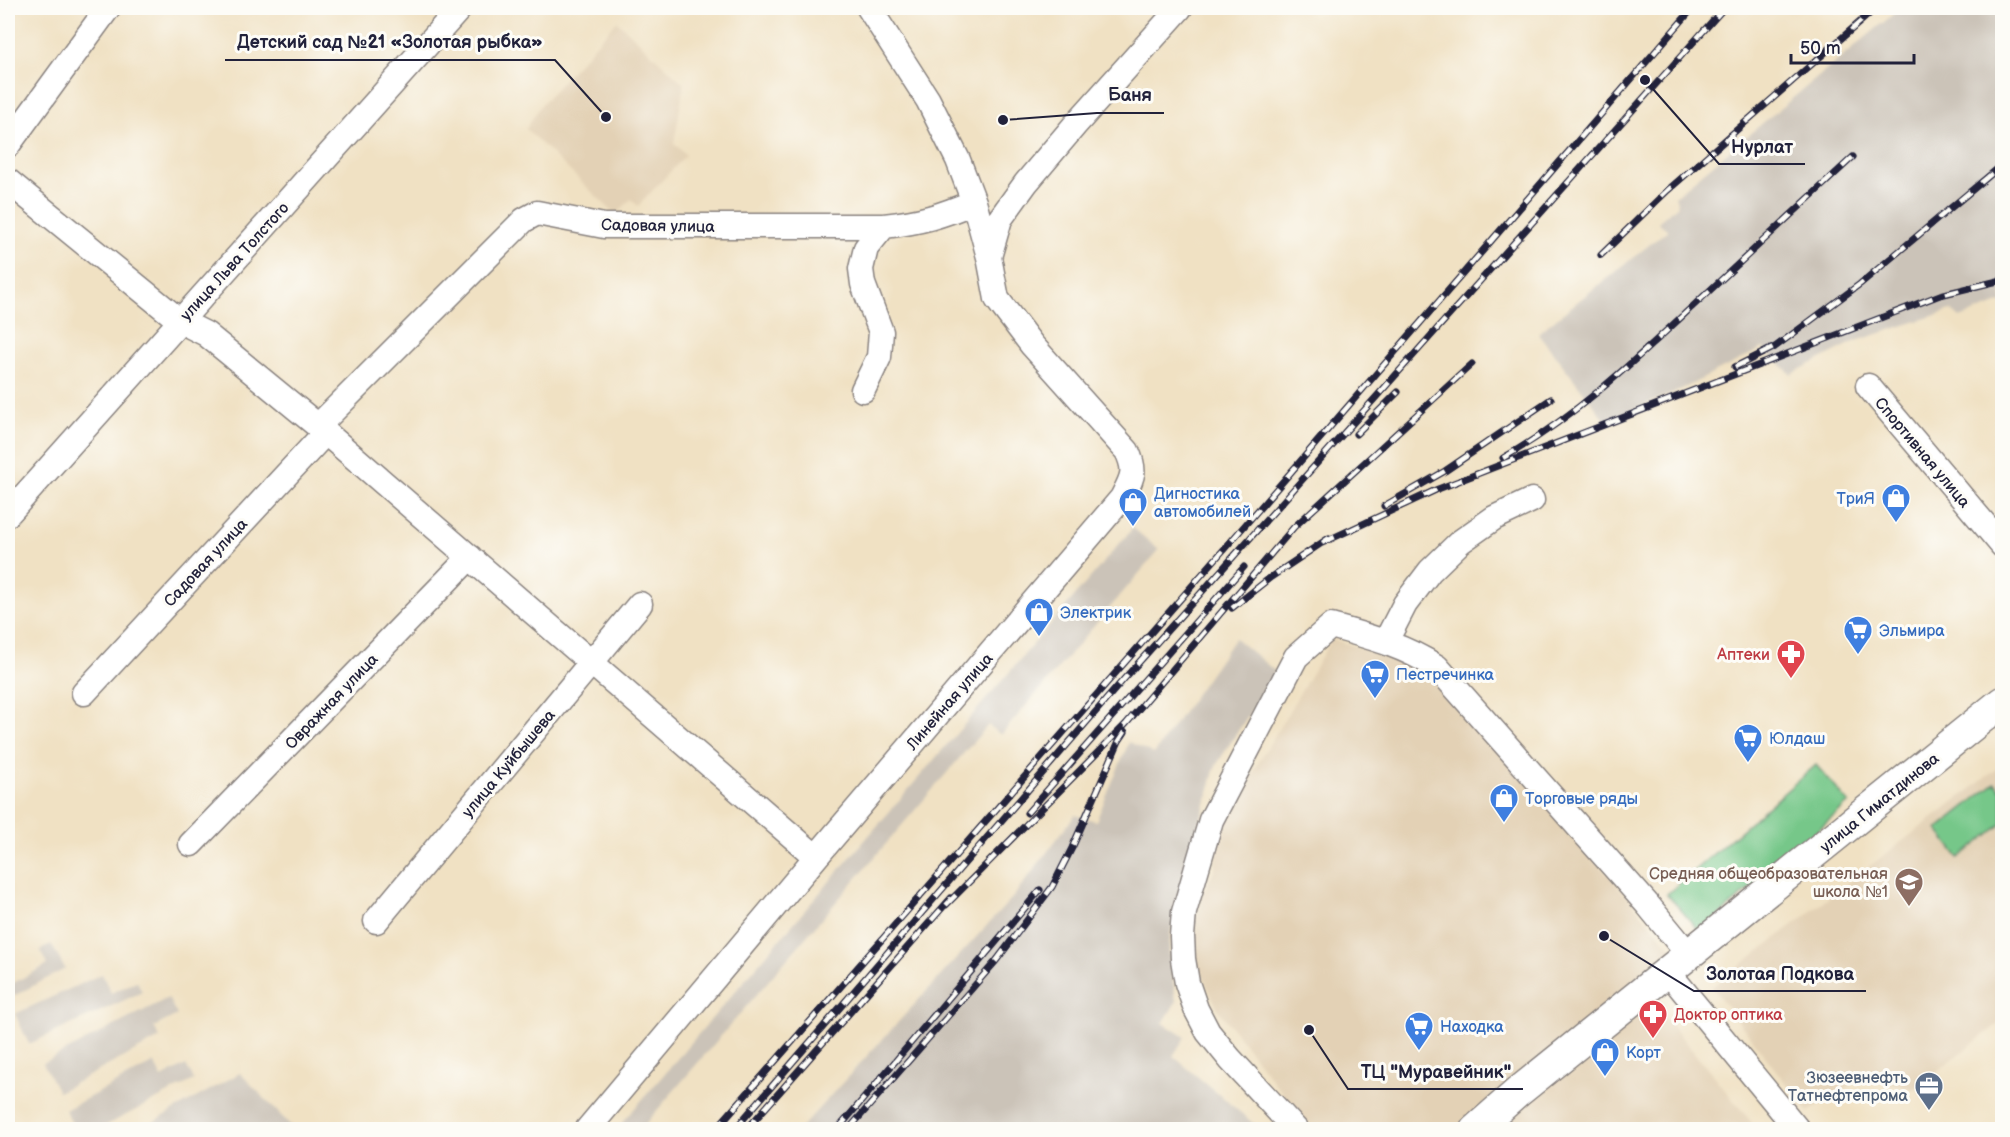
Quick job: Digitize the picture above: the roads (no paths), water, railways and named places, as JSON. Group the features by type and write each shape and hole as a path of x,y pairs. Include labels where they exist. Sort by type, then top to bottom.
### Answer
{"main road":[{"name":"улица Гиматдинова","path":"1475,1130 1518,1092 2002,702"}],"street":[{"path":"8,145 108,8"},
{"name":"улица Льва Толстого","path":"8,514 460,8"},
{"name":"Линейная улица","path":"587,1130 1122,498 1133,477 1133,463 1127,451 1032,345 997,299 989,257 974,202 958,160 928,100 868,8"},
{"path":"989,257 1000,219 1026,183 1180,8"},
{"path":"8,181 180,321 206,334 322,429 816,857"},
{"name":"Садовая улица","path":"84,693 322,429 524,220 537,213 604,226 884,226 916,223 939,217 974,202"},
{"path":"863,390 879,357 881,332 863,284 861,269 866,248 884,226"},
{"name":"Спортивная улица","path":"1868,386 2002,545"},
{"path":"1386,641 1412,596 1430,571 1460,542 1494,518 1532,500"},
{"name":"Овражная улица","path":"191,844 470,558"},
{"name":"улица Куйбышева","path":"376,921 640,604"},
{"path":"1296,1130 1208,1032 1196,1009 1187,983 1182,936 1184,912 1212,820 1296,657 1331,626 1386,641 1414,653 1437,668 1639,895 1678,964 1798,1130"}],"railway":[{"path":"715,1130 1233,539 1693,8"},
{"path":"734,1130 1124,679 1724,8"},
{"path":"1601,255 1668,190 1876,8"},
{"path":"1503,458 1579,407 1625,369 1853,157"},
{"path":"1735,367 1775,347 1860,284 2002,165"},
{"path":"1322,543 1438,489 1940,295 2002,280"},
{"path":"946,905 1126,724 1294,527 1472,364"},
{"path":"1356,434 1398,392"},
{"path":"1384,506 1445,471 1551,399"},
{"path":"1232,608 1271,577 1329,538"},
{"path":"1027,813 1244,567"},
{"path":"848,1130 996,961 1052,887 1125,732"},
{"path":"837,1130 1040,890"},
{"path":"746,1130 951,898"}],"place":[{"name":"Нурлат","path":"1645,80"},
{"name":"Детский сад №21 «Золотая рыбка»","path":"606,117"},
{"name":"Баня","path":"1003,120"},
{"name":"ТриЯ","path":"1896,524"},
{"name":"Дигностика автомобилей","path":"1133,528"},
{"name":"Электрик","path":"1039,638"},
{"name":"Эльмира","path":"1858,656"},
{"name":"Аптеки","path":"1791,680"},
{"name":"Пестречинка","path":"1375,700"},
{"name":"Юлдаш","path":"1748,764"},
{"name":"Торговые ряды","path":"1504,824"},
{"name":"Средняя общеобразовательная школа №1","path":"1909,908"},
{"name":"Золотая Подкова","path":"1604,936"},
{"name":"ТЦ \"Муравейник\"","path":"1309,1030"},
{"name":"Доктор оптика","path":"1653,1040"},
{"name":"Находка","path":"1419,1052"},
{"name":"Корт","path":"1605,1078"},
{"name":"Зюзеевнефть Татнефтепрома","path":"1929,1112"}]}
